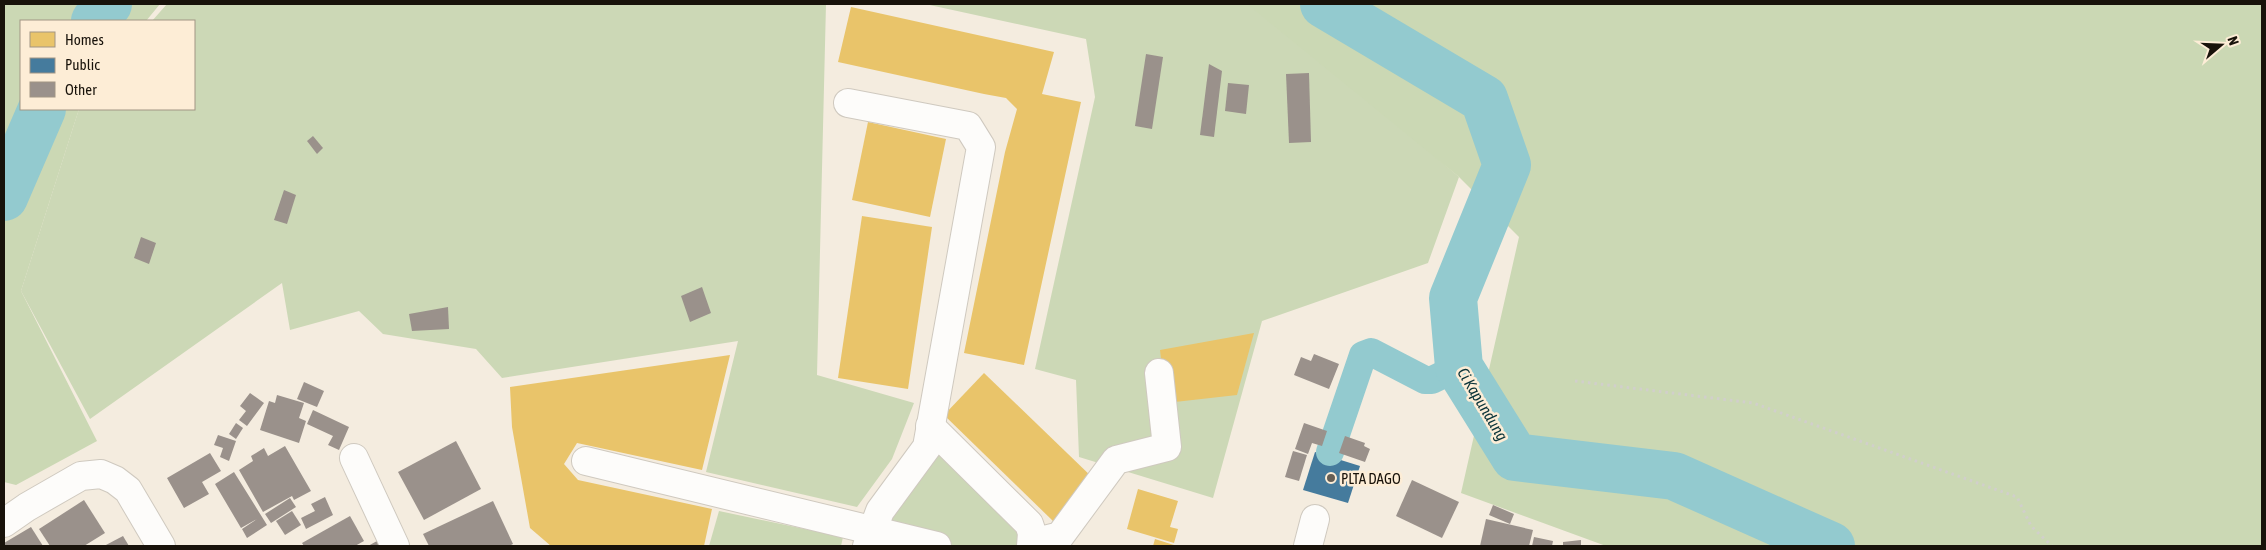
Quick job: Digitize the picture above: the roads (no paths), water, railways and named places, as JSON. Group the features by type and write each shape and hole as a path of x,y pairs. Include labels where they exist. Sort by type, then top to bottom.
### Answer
{"street":[{"path":"848,103 968,126 981,147 927,447 880,511 870,539"},
{"path":"930,426 1029,524 1032,533 1031,545 1060,536 1116,460 1167,446 1159,373"},
{"path":"354,458 395,546"},
{"path":"586,461 870,539 937,546"},
{"path":"4,523 15,503 81,476 100,474 115,480 128,490 161,546"},
{"path":"1308,546 1315,519"}],"waterway":[{"name":"Ci Kapundung","path":"96,20 108,4"},
{"name":"Ci Kapundung","path":"1324,4 1484,99 1507,165 1453,298 1459,367 1515,457 1674,476 1831,546"},
{"name":"Ci Kapundung","path":"4,197 42,110"},
{"path":"1330,452 1363,355 1371,352 1425,380 1432,380 1459,367"}],"place":[{"name":"PLTA DAGO","path":"1331,478"}]}
